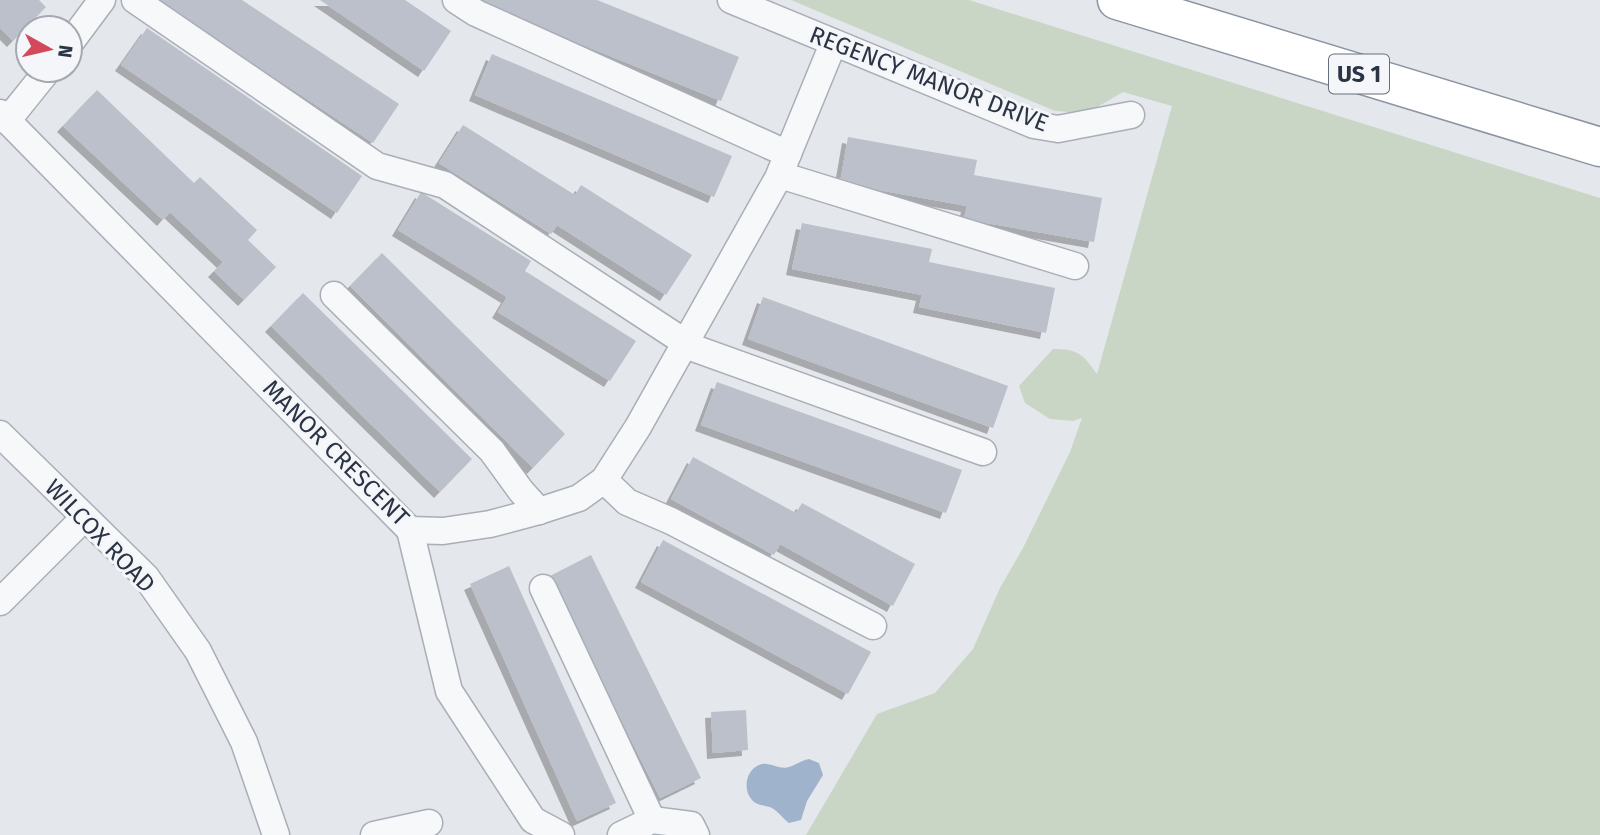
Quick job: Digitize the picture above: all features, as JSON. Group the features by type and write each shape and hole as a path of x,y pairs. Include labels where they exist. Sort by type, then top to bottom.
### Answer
{"highway":[{"name":"US 1","path":"1117,0 1600,147"}],"street":[{"path":"135,0 377,166 445,185 686,344 983,452"},
{"path":"456,0 476,13 784,164 1075,266"},
{"name":"REGENCY MANOR DRIVE","path":"731,0 1034,125 1058,129 1131,115"},
{"path":"84,19 93,4"},
{"name":"MANOR CRESCENT","path":"4,117 410,530 443,531 490,524 539,512 579,498 604,480 686,344 784,164 833,44"},
{"path":"4,117 35,84"},
{"path":"334,295 492,451 520,491 539,512"},
{"name":"WILCOX ROAD","path":"0,434 146,577 198,651 244,742 276,835"},
{"path":"604,480 627,502 671,521 873,626"},
{"path":"0,602 83,518"},
{"path":"410,530 449,691 533,820 562,835"},
{"path":"543,588 652,820"},
{"path":"621,835 652,820 691,825 696,835"},
{"path":"374,835 429,822"}],"green space":[{"path":"791,0 969,0 1600,198 1600,835 806,835 877,714 935,693 973,649 1000,588 1023,548 1070,452 1082,418 1073,421 1050,419 1025,403 1019,386 1053,349 1079,354 1097,374 1172,106 1123,92 1087,113 1055,111"}],"water":[{"path":"809,759 819,763 823,775 807,801 801,820 789,823 770,807 752,800 747,790 747,779 757,766 765,764 786,768"}],"building":[{"path":"0,0 39,0 46,7 39,14 14,14 13,41 0,28"},
{"path":"158,0 242,0 399,104 373,143"},
{"path":"320,0 405,0 451,31 424,71"},
{"path":"597,0 739,57 721,101 477,2"},
{"path":"147,28 362,176 337,213 121,65"},
{"path":"492,54 732,156 714,197 475,95"},
{"path":"97,90 194,183 200,177 257,230 248,240 276,267 244,300 214,271 223,262 170,212 163,220 63,126"},
{"path":"463,125 575,195 581,185 692,255 666,295 557,225 551,234 439,163"},
{"path":"848,137 977,160 974,175 1102,198 1094,242 964,219 967,206 840,183"},
{"path":"421,192 531,261 525,271 636,341 610,381 498,312 507,297 398,230"},
{"path":"802,223 932,249 929,262 1055,288 1046,333 919,307 922,295 792,269"},
{"path":"382,253 565,434 533,468 350,286"},
{"path":"303,293 472,459 440,492 271,326"},
{"path":"763,297 1008,386 993,428 748,339"},
{"path":"717,382 962,470 946,513 701,425"},
{"path":"693,457 796,513 802,503 915,564 893,606 780,544 774,555 671,499"},
{"path":"663,540 871,652 848,694 641,582"},
{"path":"591,555 701,778 660,798 550,576"},
{"path":"509,566 616,803 577,821 470,584"},
{"path":"746,710 748,750 713,753 711,712"}]}
